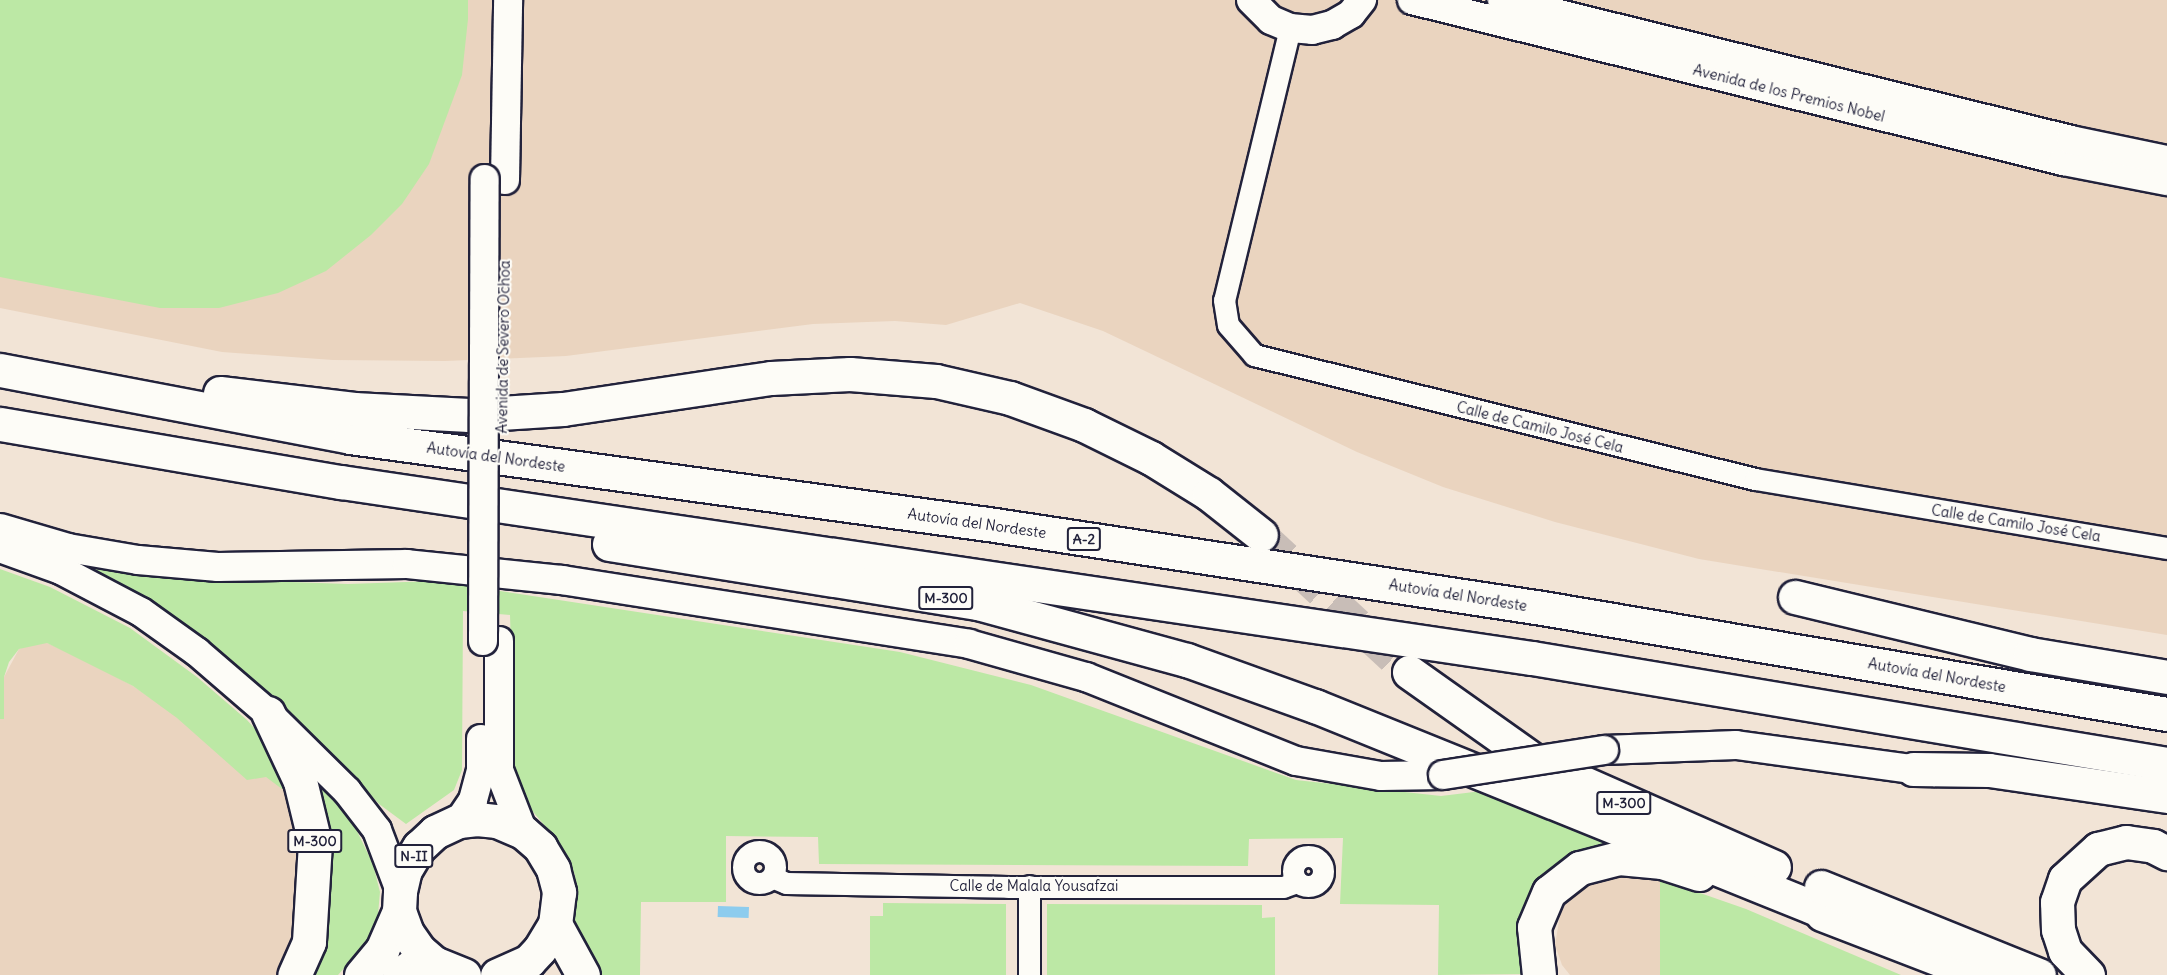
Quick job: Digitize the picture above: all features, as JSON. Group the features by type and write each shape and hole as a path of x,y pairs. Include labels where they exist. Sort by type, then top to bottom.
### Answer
{"main road":[{"path":"0,368 354,409 469,415 563,409 771,378 850,374 936,381 1010,398 1084,425 1151,458 1209,494 1261,535"},
{"name":"Autovía del Nordeste","path":"0,368 350,437 988,524 1519,604 2167,714"},
{"path":"0,424 341,482 1532,658 2167,764"},
{"name":"M-300","path":"0,432 111,464 978,603 1187,660 1315,706 1980,975"},
{"path":"1795,597 2030,654 2167,677"},
{"name":"M-300","path":"1409,672 1536,762 1662,820 2039,975"},
{"name":"M-300","path":"268,713 300,781 315,843 309,942 294,975"},
{"path":"1913,768 1989,770 2167,796"},
{"name":"N-II","path":"361,975 382,950 399,901 405,870 418,847 435,832 459,821 497,821 523,832 540,847 553,869 559,892 555,924 540,949 518,973"},
{"path":"2088,975 2065,951 2058,930 2057,902 2065,879 2098,849 2127,842 2153,846 2167,853"},
{"path":"1539,975 1534,927 1549,892 1580,868 1619,858 1662,862 1849,922"},
{"path":"399,901 407,933 450,971"},
{"path":"555,924 583,975"},
{"path":"399,975 412,966 450,971"}],"street":[{"name":"Avenida de Severo Ochoa","path":"459,821 473,800 481,770 491,641 495,180 489,0"},
{"name":"Avenida de Severo Ochoa","path":"495,180 508,0"},
{"path":"1251,0 1271,20 1290,28 1311,30 1332,25 1351,14 1362,0"},
{"name":"Avenida de los Premios Nobel","path":"1412,0 2052,158 2167,181"},
{"name":"Avenida de los Premios Nobel","path":"1502,0 2101,148 2167,160"},
{"name":"Calle de Camilo José Cela","path":"1290,28 1224,300 1228,325 1254,355 1755,479 2167,548"},
{"path":"0,528 68,548 138,560 218,567 407,564 562,580 969,644 1086,677 1296,761 1382,776 1443,775 1604,750 1736,745 1913,768 2167,810"},
{"name":"M-300","path":"0,548 61,570 141,612 196,652 268,713 347,791 377,830 391,859 399,901"},
{"name":"Avenida de Severo Ochoa","path":"491,641 499,770 523,832"},
{"name":"Calle de Malala Yousafzai","path":"772,878 786,883 1029,886 1283,887 1297,882"},
{"path":"1029,886 1029,975"}],"shaded area":[{"path":"0,0 2167,0 2167,635 1699,559 1555,522 1443,487 1357,452 1103,331 1020,303 946,325 895,321 813,324 566,356 445,361 333,360 222,352 0,308"},
{"path":"35,643 47,643 80,657 133,686 266,777 293,785 309,807 294,975 0,975 0,719 4,719 4,677 19,649"},
{"path":"1610,873 1660,879 1660,975 1570,975 1562,965 1555,945 1561,909 1573,892"}],"green space":[{"path":"0,0 468,0 468,19 462,75 429,164 402,204 371,235 326,271 278,293 219,308 160,308 0,277"},
{"path":"87,565 177,578 348,584 435,581 900,652 1031,685 1296,780 1441,796 1482,791 1624,845 1572,860 1529,974 1438,975 1439,905 1340,904 1343,838 1249,839 1248,866 819,864 818,837 726,836 726,902 641,902 640,975 599,975 586,960 575,934 575,875 561,845 529,807 515,776 510,615 463,611 462,770 454,790 406,824 379,804 329,750 263,690 187,629"},
{"path":"0,569 50,587 130,628 197,677 247,720 273,749 293,785 282,789 266,777 247,780 177,718 133,686 47,643 19,649 9,662 4,677 4,719 0,719"},
{"path":"315,777 360,826 356,829 373,864 380,892 377,926 369,940 338,975 307,975"},
{"path":"1660,879 1746,909 1901,975 1660,975"},
{"path":"883,903 1006,904 1006,975 870,975 870,916 883,916"},
{"path":"1047,904 1262,905 1262,918 1275,917 1275,975 1047,975"}],"water":[{"path":"718,906 749,907 749,918 718,917"}],"tunnel":[{"path":"1261,535 1409,672"}]}
